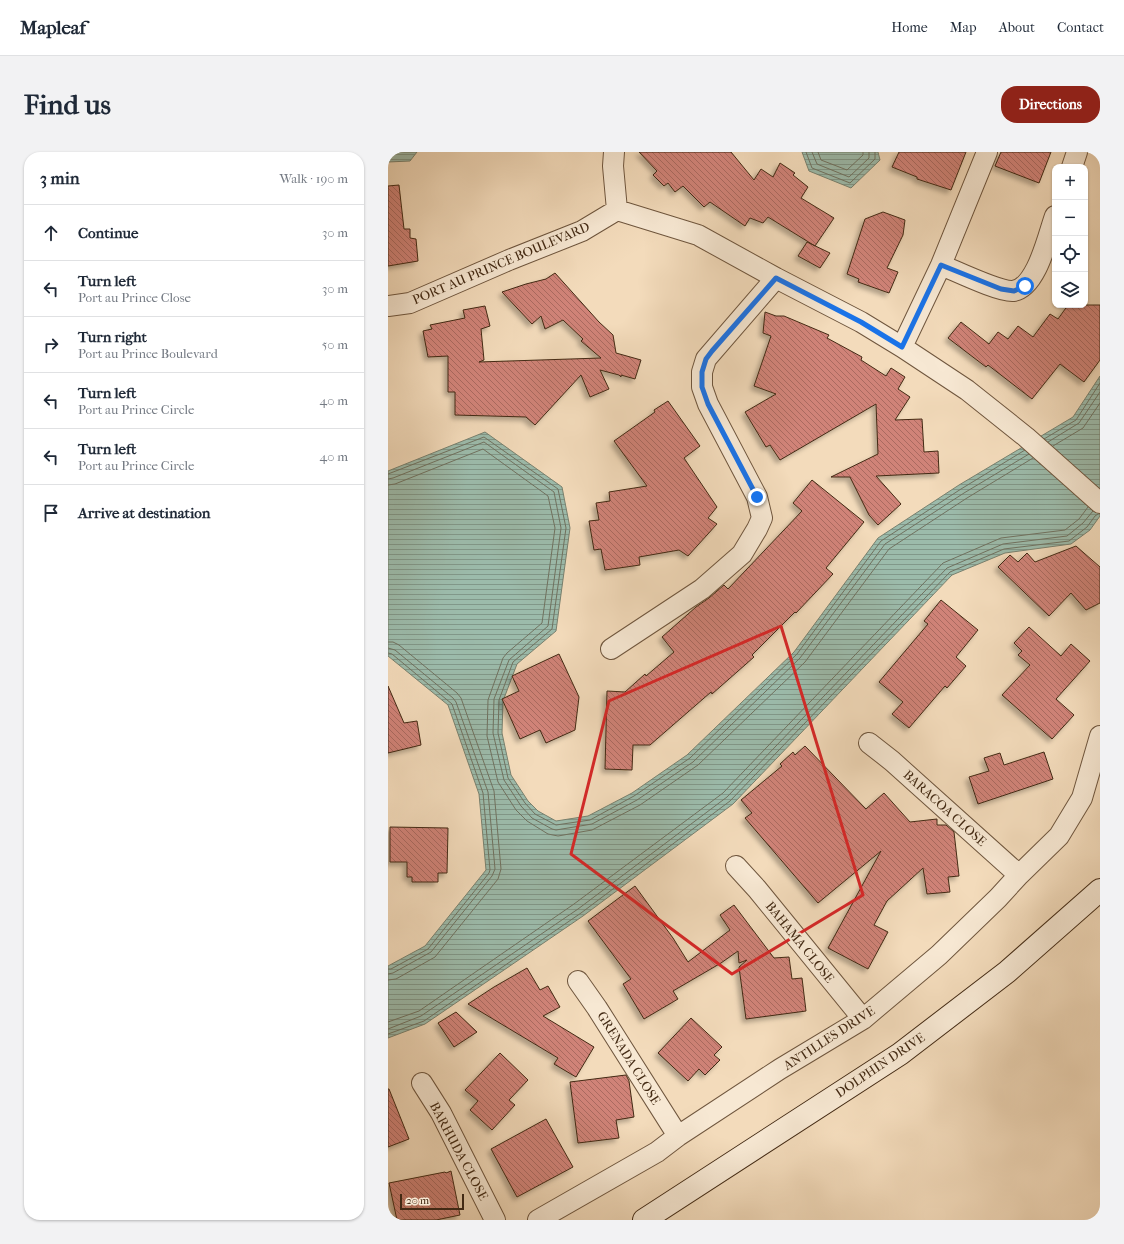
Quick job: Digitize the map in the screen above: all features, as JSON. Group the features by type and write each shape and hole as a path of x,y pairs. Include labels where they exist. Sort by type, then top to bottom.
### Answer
{"street":[{"path":"614,152 613,166 617,210 698,235 776,278 861,322 967,390 1026,437 1100,503"},
{"path":"902,347 941,265 987,152"},
{"path":"1073,164 1077,152"},
{"name":"PORT AU PRINCE BOULEVARD","path":"388,306 410,303 509,260 582,231 617,210"},
{"path":"941,265 1001,289 1014,291 1025,286 1037,270 1052,225"},
{"path":"611,649 702,589 742,554 762,518 757,497 708,404 702,387 702,372 706,359 712,351 776,278"},
{"name":"ANTILLES DRIVE","path":"538,1220 657,1152 678,1136 780,1068 863,1019 939,955 1059,836 1082,798 1100,736"},
{"name":"BARACOA CLOSE","path":"869,743 892,761 1019,875"},
{"name":"BAHAMA CLOSE","path":"736,866 757,889 863,1019"},
{"name":"DOLPHIN DRIVE","path":"644,1220 900,1054 1007,972 1100,890"},
{"name":"GRENADA CLOSE","path":"578,981 597,1008 678,1136"},
{"name":"BARHUDA CLOSE","path":"422,1083 441,1113 495,1220"}],"highlighted area":[{"path":"781,626 863,895 732,974 571,854 609,701"}],"water":[{"path":"388,152 417,152 410,161 388,162"},
{"path":"802,152 878,152 880,160 851,188 809,171"},
{"path":"1100,376 1100,516 1090,530 1071,544 1005,553 952,575 733,804 583,916 425,1024 388,1038 388,966 425,946 486,870 479,794 448,705 388,656 388,471 485,432 562,487 570,528 556,631 517,664 503,701 502,733 511,775 528,801 538,811 556,821 588,816 632,793 687,755 794,652 878,538 959,485 1073,417"}],"building":[{"path":"639,152 731,152 754,180 761,169 773,177 780,163 795,173 793,175 808,187 801,198 834,218 815,246 768,217 763,223 750,218 745,226 710,202 704,207 683,186 675,192 668,183 664,186 653,175 657,171"},
{"path":"899,152 966,152 951,190 917,179 917,177 892,167"},
{"path":"1001,152 1051,152 1039,183 995,166"},
{"path":"399,185 404,229 410,229 410,238 416,239 418,261 388,266 388,186"},
{"path":"883,212 905,220 903,235 887,268 898,272 889,293 858,282 859,279 847,274 865,219"},
{"path":"807,242 830,253 820,268 798,256"},
{"path":"555,273 599,322 613,335 616,353 641,360 635,379 621,375 621,377 619,375 600,370 609,389 590,397 581,375 535,425 526,417 455,415 455,392 448,392 448,356 428,357 423,331 432,329 430,325 465,318 463,310 485,306 490,326 481,329 484,360 479,362 601,358 581,341 583,339 563,320 545,329 541,316 532,324 502,292 546,279"},
{"path":"1088,305 1100,305 1100,360 1084,382 1060,364 1032,399 988,365 986,367 948,338 961,322 989,344 998,332 1008,339 1018,326 1033,337 1050,314 1058,319 1066,308 1088,308"},
{"path":"765,312 776,316 784,316 829,335 827,338 862,357 861,360 886,376 891,368 905,377 898,389 910,397 895,420 922,419 924,452 938,451 939,473 876,476 901,504 878,525 869,515 850,477 831,477 878,454 876,404 780,460 770,445 766,447 745,412 776,394 754,386 771,336 763,333"},
{"path":"668,401 700,446 684,458 717,507 708,518 717,524 688,556 679,550 639,557 640,565 605,570 601,549 594,550 589,521 599,520 596,503 610,501 609,492 647,486 614,441"},
{"path":"812,480 864,522 826,568 833,574 796,613 795,612 752,655 754,657 712,694 711,692 650,745 633,745 632,770 605,769 607,691 625,692 645,674 646,676 674,652 662,637 724,585 728,589 802,511 793,503"},
{"path":"1076,546 1100,567 1100,603 1086,610 1071,593 1049,616 998,567 1010,555 1018,562 1027,553 1035,562"},
{"path":"941,600 978,630 956,657 966,666 947,688 945,686 909,728 892,714 903,702 879,682 928,624 924,621"},
{"path":"1029,627 1061,656 1071,644 1090,661 1056,699 1074,715 1052,739 1002,695 1030,665 1018,655 1022,651 1014,643"},
{"path":"559,654 579,697 575,730 546,743 540,730 520,739 502,699 519,691 512,676"},
{"path":"388,686 404,723 417,721 421,745 388,753"},
{"path":"805,746 866,809 884,793 910,822 937,819 937,825 946,825 954,832 959,876 948,877 950,892 927,894 923,868 887,901 874,925 888,932 868,969 828,948 881,851 818,903 745,818 752,813 741,800 782,766 780,764 793,752 795,755"},
{"path":"1044,752 1053,779 978,804 969,777 989,771 984,758 1000,753 1004,765"},
{"path":"390,827 448,828 447,873 438,873 438,882 412,882 412,877 407,877 407,862 390,862"},
{"path":"635,886 673,938 688,962 730,930 720,915 734,905 774,958 789,957 792,979 802,978 806,1011 746,1019 739,967 747,960 739,963 738,951 721,963 673,991 678,999 644,1019 623,984 631,979 588,921"},
{"path":"527,968 540,990 548,986 560,1007 543,1016 594,1047 576,1077 554,1064 558,1058 468,1004"},
{"path":"456,1012 477,1032 454,1047 438,1023"},
{"path":"691,1018 722,1047 714,1055 720,1060 705,1075 699,1069 688,1081 658,1053"},
{"path":"500,1053 528,1080 509,1100 515,1105 492,1130 470,1110 478,1101 465,1090"},
{"path":"626,1075 629,1081 634,1117 616,1120 619,1138 578,1143 570,1082"},
{"path":"388,1089 409,1139 388,1147"},
{"path":"546,1119 573,1167 517,1197 491,1149"},
{"path":"451,1171 460,1215 436,1220 397,1220 389,1183"}],"route":[{"path":"757,497 708,404 702,387 702,372 706,359 712,351 776,278 861,322 902,347 941,265 1001,289 1014,291 1025,286"}]}
